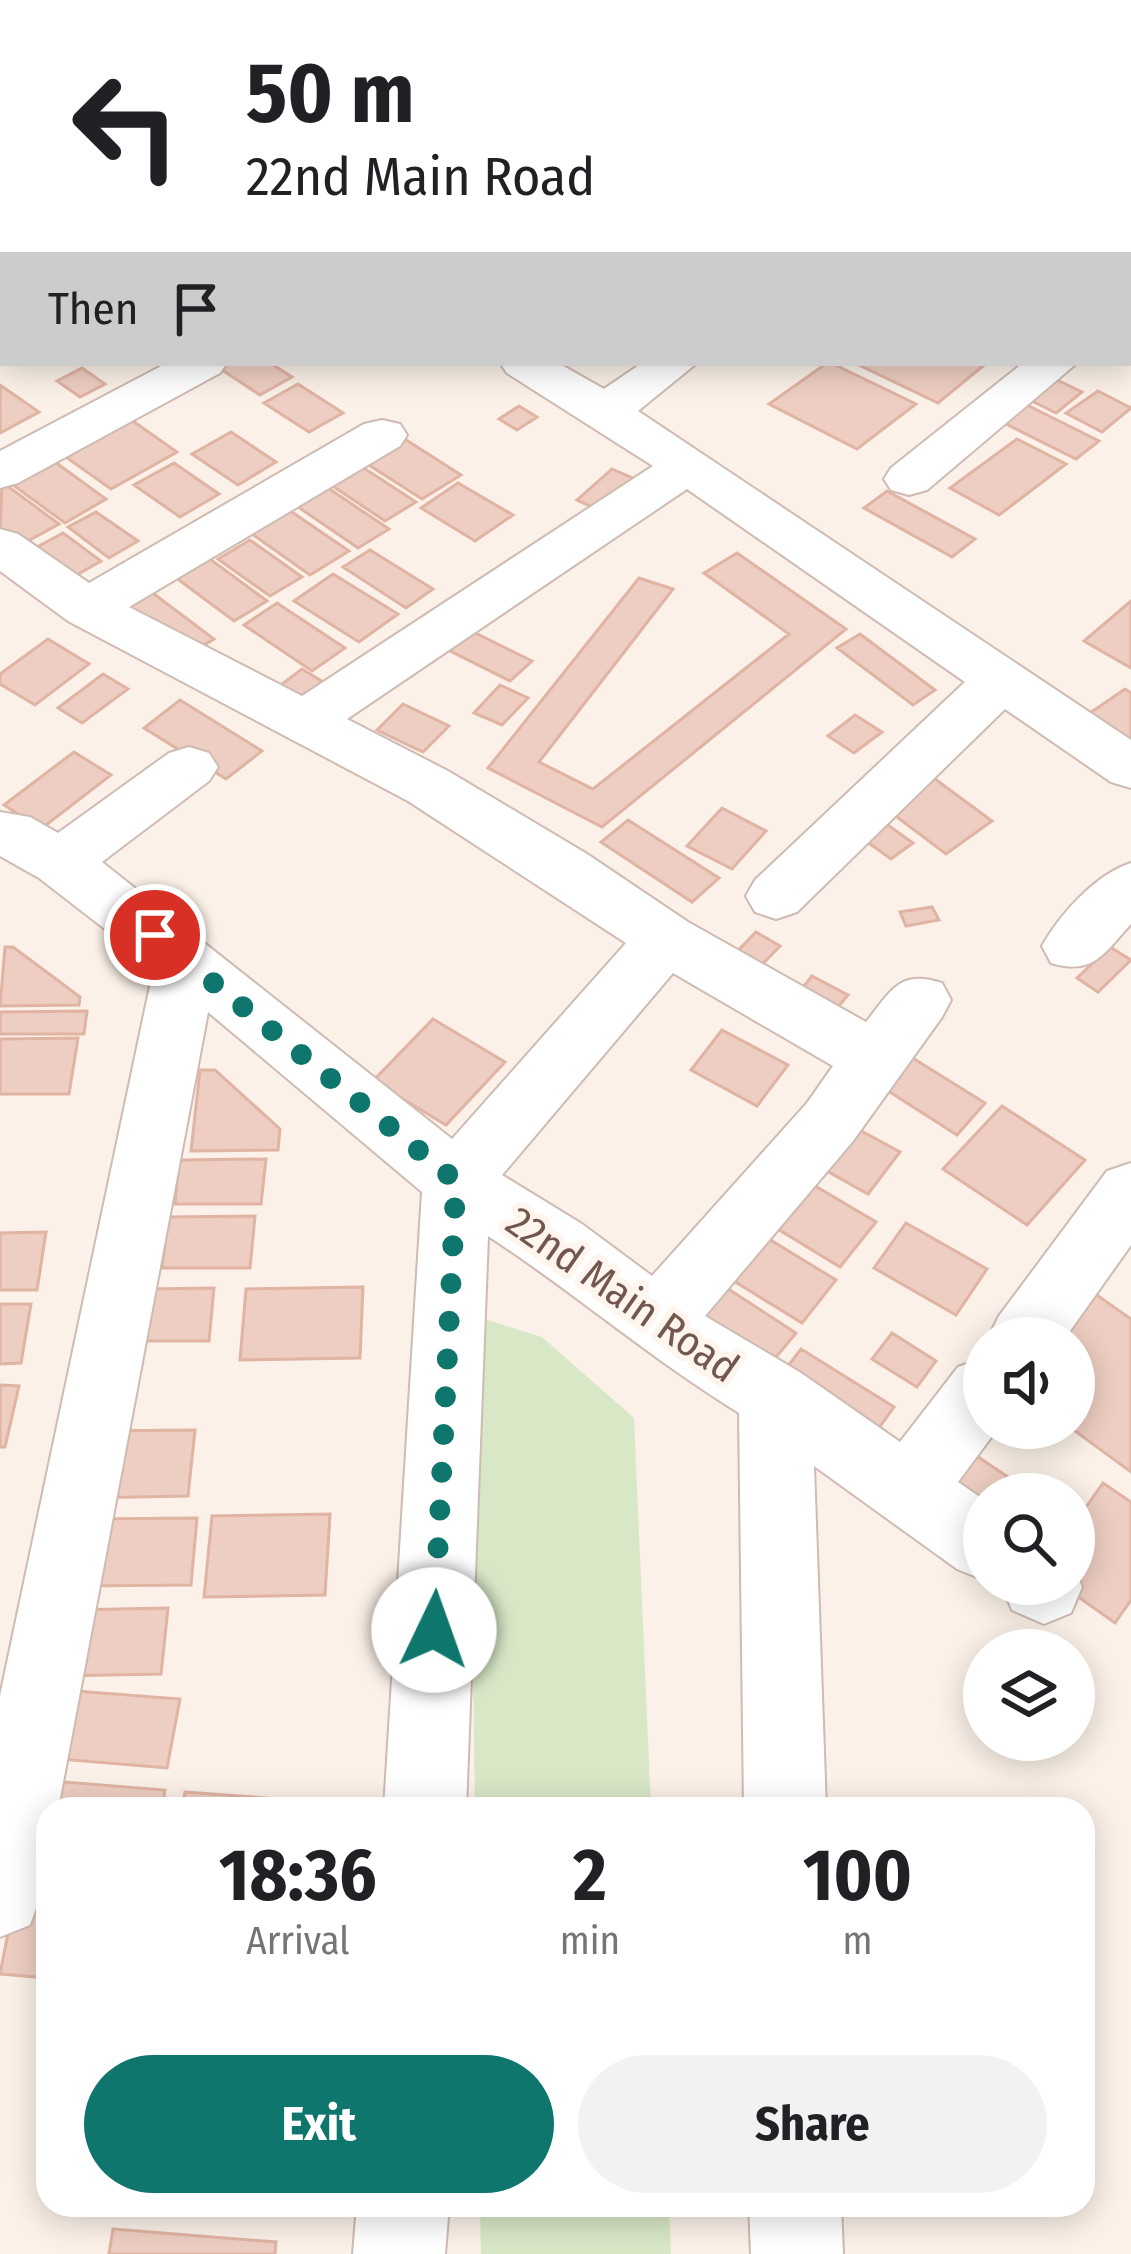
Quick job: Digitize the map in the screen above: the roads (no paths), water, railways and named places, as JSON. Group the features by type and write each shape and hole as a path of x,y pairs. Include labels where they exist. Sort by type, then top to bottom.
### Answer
{"street":[{"path":"0,472 196,366"},
{"path":"529,366 606,411 1131,768"},
{"path":"606,411 670,366"},
{"path":"909,479 1049,366"},
{"path":"86,608 382,435"},
{"path":"303,722 687,466"},
{"path":"0,546 86,608 428,786 566,870 666,939 874,1058"},
{"path":"776,896 1003,678"},
{"path":"60,862 189,767"},
{"name":"22nd Main Road","path":"0,834 9,832 60,862 187,959 456,1181 557,1245 963,1530"},
{"path":"1073,946 1131,886"},
{"path":"426,1797 456,1181 666,939"},
{"path":"0,1895 187,959"},
{"path":"658,1320 830,1122 920,1000"},
{"path":"1039,1317 1131,1192"},
{"path":"775,1396 785,1797"},
{"path":"908,1490 963,1418"},
{"path":"399,2254 402,2217"},
{"path":"795,2217 796,2254"}]}
